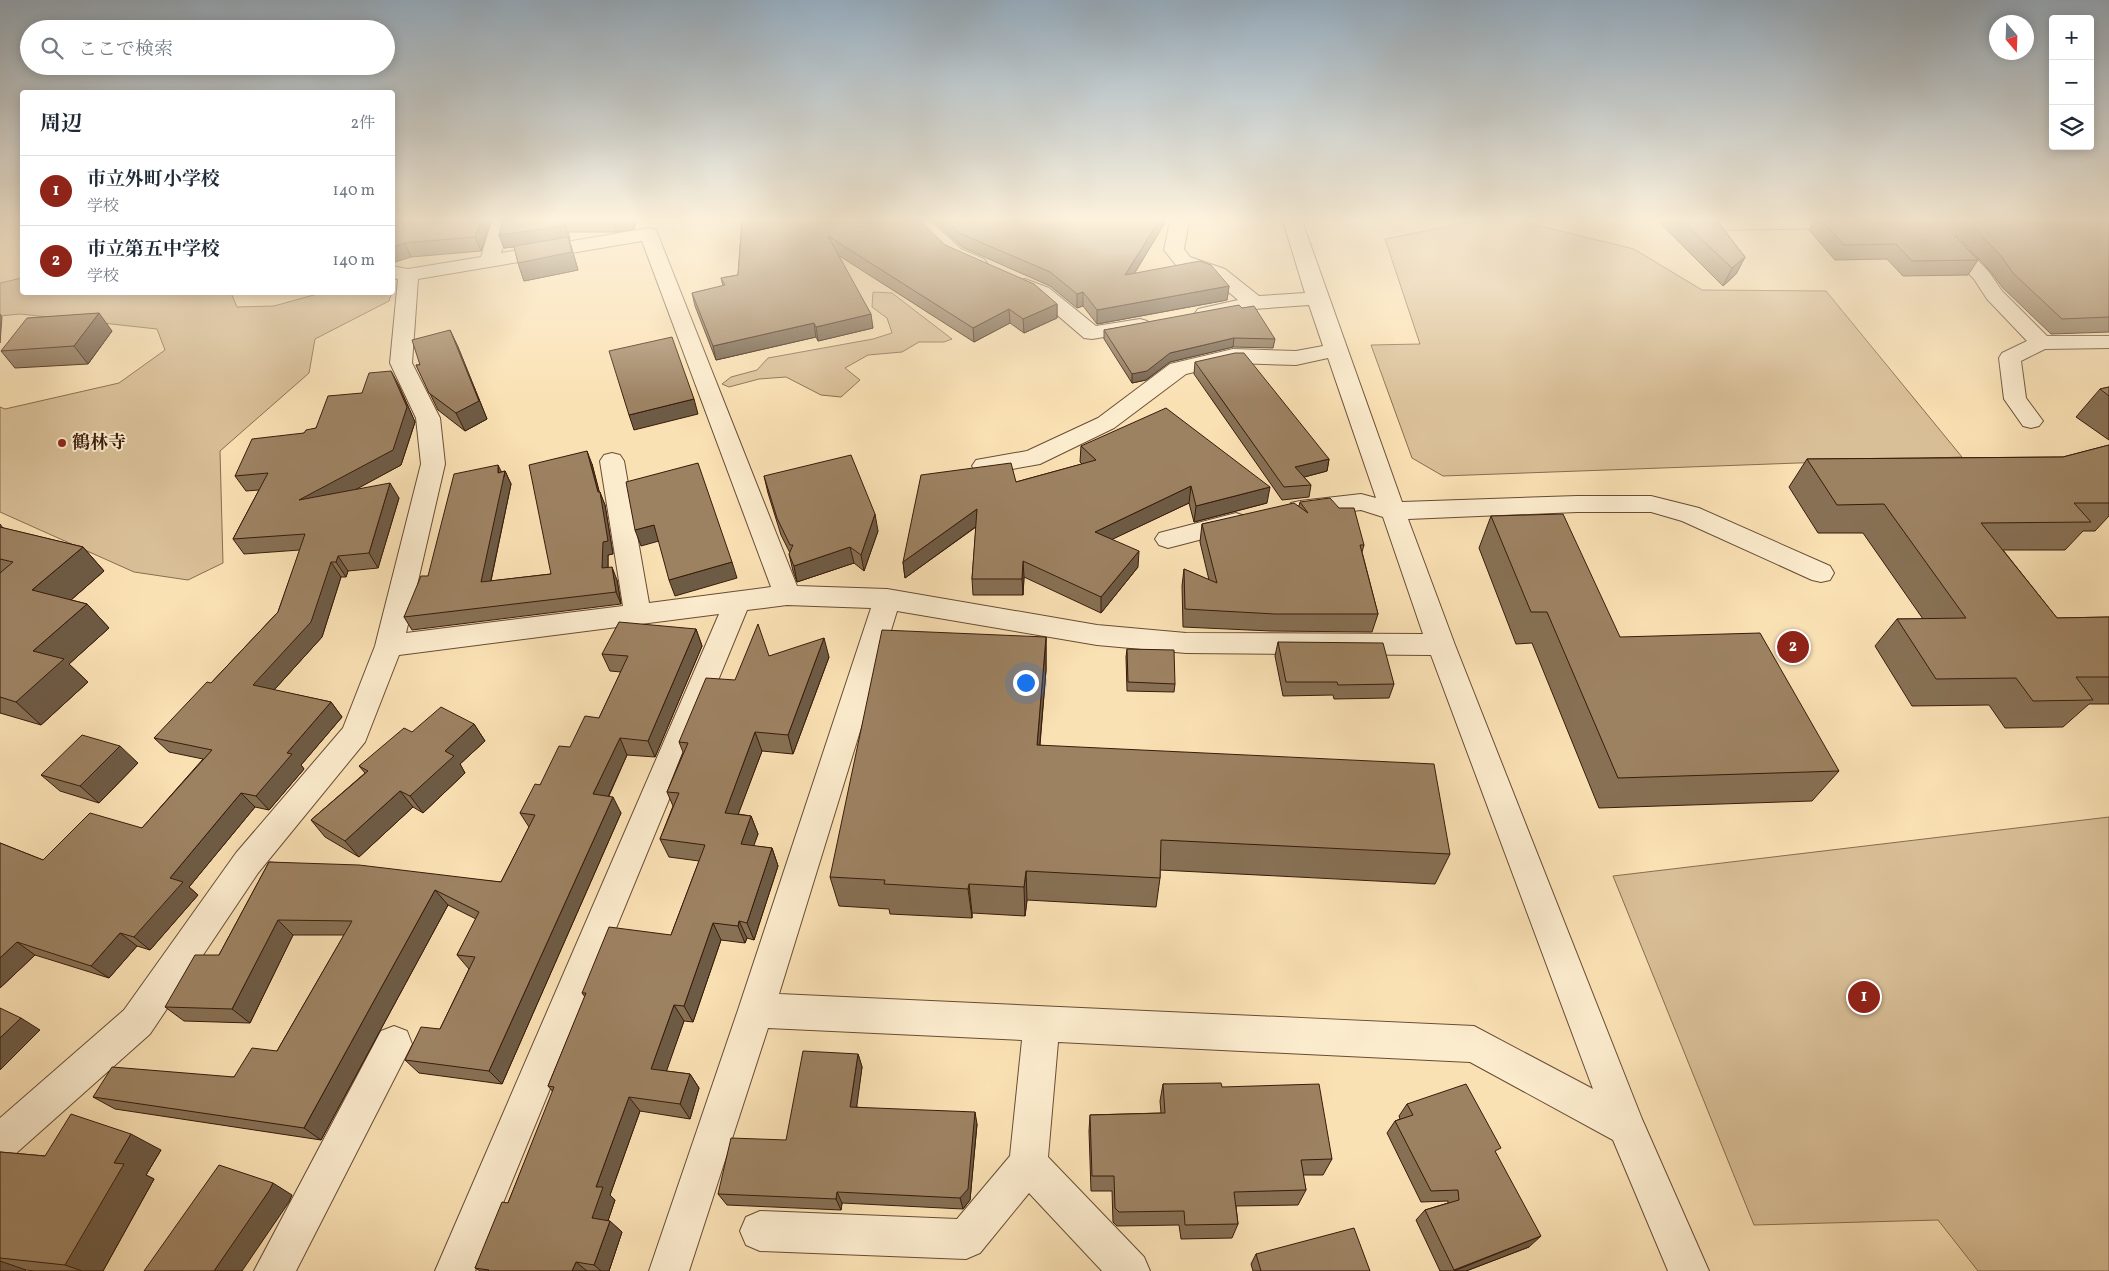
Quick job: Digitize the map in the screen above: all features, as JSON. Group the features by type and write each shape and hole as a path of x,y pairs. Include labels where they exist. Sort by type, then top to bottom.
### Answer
{"street":[{"path":"0,1143 136,1022 247,864 356,734 389,646 432,464 428,418 402,363 400,280"},
{"path":"671,280 786,595"},
{"path":"1015,280 1042,292 1092,334 1159,321"},
{"path":"1228,280 1254,303"},
{"path":"1311,280 1441,645 1626,1126 1689,1271"},
{"path":"1985,280 1994,295 2041,343"},
{"path":"1187,316 1254,303 1317,298"},
{"path":"2031,421 2014,400 2010,358 2041,343 2109,342"},
{"path":"984,466 1032,458 1106,424 1178,369 1232,356 1296,358 1336,350"},
{"path":"612,461 638,614"},
{"path":"1168,539 1269,513 1361,502 1393,511 1577,504 1651,504 1690,514 1821,573"},
{"path":"389,646 786,595 886,599 1097,635 1186,643 1441,645"},
{"path":"669,1271 756,1010 886,599"},
{"path":"455,1271 737,602"},
{"path":"756,1010 1474,1044 1626,1126"},
{"path":"760,1231 966,1240 1028,1164 1042,1023"},
{"path":"274,1271 394,1044"},
{"path":"1028,1164 1130,1271"}],"shaded area":[{"path":"20,280 20,295 232,295 237,307 274,306 314,295 391,295 389,301 315,339 309,373 220,451 223,563 188,580 134,572 0,512 0,407 5,409 119,383 165,350 157,329 20,314 0,316 0,283"},
{"path":"1399,280 1686,280 1702,290 1826,291 1962,457 1443,476 1412,458 1371,345 1420,344"},
{"path":"873,292 892,293 952,339 944,342 919,342 902,352 868,355 845,368 860,380 841,397 821,395 786,377 759,379 729,387 722,384 731,377 757,370 768,358 873,339 892,333 887,318 872,307"},
{"path":"2109,817 2109,1271 1978,1271 1938,1220 1754,1225 1613,876"}],"building":[{"path":"722,280 852,280 871,314 816,327 814,323 713,346 692,293 725,285"},
{"path":"898,280 1026,280 1034,284 1057,304 1023,319 1009,309 973,328"},
{"path":"1060,280 1224,280 1229,286 1097,310 1083,292 1077,294"},
{"path":"2021,280 2109,280 2109,317 2062,319"},
{"path":"1239,305 1242,308 1254,306 1275,339 1234,338 1170,353 1147,371 1132,374 1104,330"},
{"path":"99,313 74,346 1,351 27,318"},
{"path":"450,330 479,401 456,413 429,393 416,365 420,365 412,340"},
{"path":"672,337 694,399 629,415 609,351"},
{"path":"1235,353 1244,353 1329,459 1295,467 1311,485 1284,487 1195,362"},
{"path":"391,371 407,407 393,450 299,500 390,483 369,553 338,556 336,562 331,562 311,622 253,685 331,702 287,753 292,754 256,796 241,793 170,878 183,882 134,937 120,933 91,966 17,942 0,958 0,843 43,860 90,813 142,828 212,750 154,738 207,682 211,683 278,612 305,534 233,539 268,473 235,476 252,439 304,433 306,430 316,428 328,396 362,393 369,373"},
{"path":"2109,387 2109,396 2100,389"},
{"path":"1166,408 1270,487 1196,506 1191,486 1095,532 1139,551 1101,597 1023,561 1022,579 972,579 977,509 903,562 921,475 1011,463 1016,482 1096,460 1081,446"},
{"path":"2109,445 2109,503 2074,503 2091,522 1981,523 2057,618 2109,617 2109,677 2076,677 2093,700 2033,701 2016,678 1936,679 1897,619 1966,618 1884,504 1837,505 1807,459 2063,457"},
{"path":"587,451 598,492 600,492 608,541 603,542 602,568 612,567 616,592 404,617 421,576 428,576 454,474 498,465 498,473 505,471 481,582 551,574 529,465"},
{"path":"851,455 875,514 861,555 850,547 794,566 789,554 793,545 790,545 777,518 764,476"},
{"path":"698,463 732,562 669,580 654,525 635,530 626,482"},
{"path":"1330,498 1339,508 1354,508 1364,545 1360,545 1378,614 1275,614 1185,609 1184,569 1217,583 1202,524 1294,503 1308,513 1300,502"},
{"path":"1563,514 1620,637 1760,633 1839,771 1618,778 1547,612 1531,612 1491,516"},
{"path":"0,527 83,547 32,590 87,604 33,651 64,659 16,702 0,697 0,573 13,562 0,559"},
{"path":"619,622 696,629 648,741 620,738 593,794 613,797 489,1071 405,1060 421,1027 440,1029 475,957 457,955 479,912 435,890 304,1128 93,1097 112,1067 234,1077 252,1048 277,1051 352,921 278,920 232,1009 165,1007 195,955 219,955 269,862 359,865 501,882 535,815 520,813 535,784 540,785 559,746 570,747 585,716 599,718 628,656 602,654"},
{"path":"758,624 769,656 824,638 788,735 755,732 725,813 751,816 741,844 772,848 747,923 739,921 738,926 713,923 684,1006 674,1005 651,1069 690,1074 680,1104 629,1097 596,1187 603,1187 592,1218 610,1221 594,1265 576,1262 572,1271 488,1271 475,1268 502,1202 508,1203 554,1087 548,1086 586,993 582,993 609,927 671,935 705,845 660,839 679,793 667,792 688,743 679,742 706,678 735,680"},
{"path":"882,630 1046,637 1037,745 1434,764 1450,854 1161,840 1160,878 1026,871 1024,887 969,884 968,889 884,884 885,880 830,877"},
{"path":"1278,642 1383,643 1394,684 1338,685 1337,682 1286,682"},
{"path":"1127,649 1174,650 1175,684 1128,682"},
{"path":"441,707 474,724 445,751 454,756 410,796 400,791 345,841 311,820 368,771 359,766 404,728 412,732"},
{"path":"82,735 120,746 80,786 41,775"},
{"path":"0,1008 21,1018 0,1038"},
{"path":"803,1051 858,1054 850,1107 975,1112 968,1189 960,1198 837,1192 836,1199 718,1194 731,1138 786,1140"},
{"path":"1221,1083 1222,1087 1319,1084 1332,1159 1301,1160 1306,1190 1234,1192 1238,1224 1185,1225 1184,1211 1119,1212 1115,1208 1114,1176 1092,1176 1090,1115 1165,1113 1163,1084"},
{"path":"1466,1084 1501,1148 1495,1151 1541,1236 1454,1270 1425,1210 1459,1200 1458,1190 1431,1191 1395,1121 1413,1115 1407,1104"},
{"path":"71,1114 131,1134 114,1163 124,1164 65,1265 0,1258 0,1152 45,1156"},
{"path":"219,1165 273,1183 214,1271 144,1271"},
{"path":"1354,1228 1370,1271 1261,1271 1256,1254"}],"place":[{"name":"鶴林寺","path":"62,443"},
{"name":"市立第五中学校","path":"1793,647"},
{"name":"市立外町小学校","path":"1864,997"}]}
